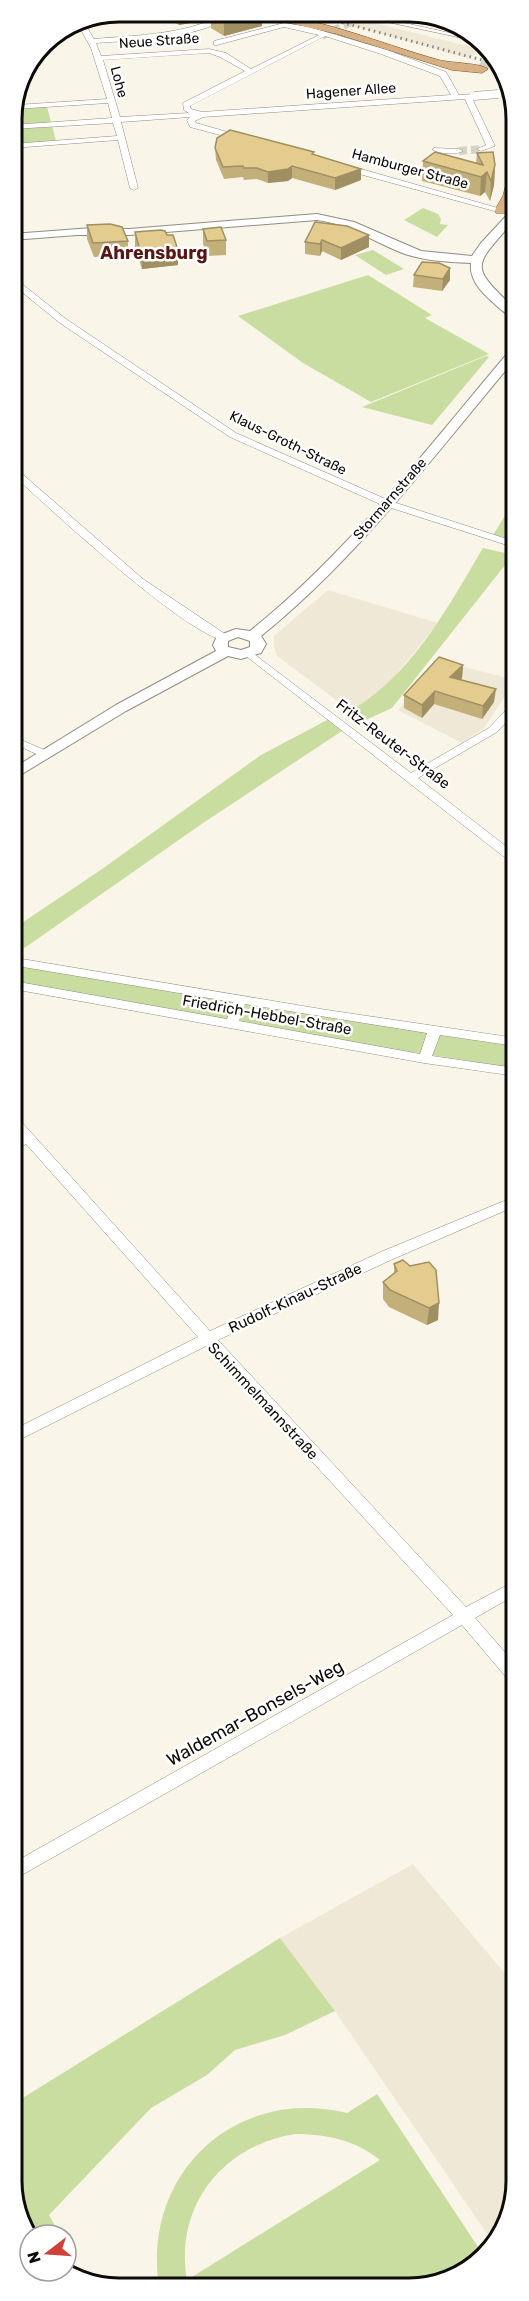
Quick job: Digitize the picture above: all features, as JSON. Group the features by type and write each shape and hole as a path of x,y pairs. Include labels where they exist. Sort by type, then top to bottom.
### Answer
{"main road":[{"path":"295,22 332,29 429,59 475,82 484,99 485,76 482,69"},
{"path":"429,59 482,69"},
{"path":"443,65 471,70 482,69"},
{"path":"475,82 476,74 482,69"}],"street":[{"path":"93,41 140,37 213,22"},
{"path":"405,22 459,36"},
{"path":"213,37 284,25 325,35 443,74 456,97"},
{"path":"200,26 213,37 218,53"},
{"name":"Lohe","path":"87,28 117,120 119,138 134,188"},
{"path":"151,118 190,102 325,35"},
{"name":"Neue Straße","path":"98,58 196,51 218,53 248,69 246,74"},
{"name":"Hagener Allee","path":"151,118 503,94"},
{"path":"471,96 491,147 481,149"},
{"path":"24,106 110,101"},
{"path":"190,102 185,106 186,109 194,113 205,114"},
{"path":"198,127 192,124 191,120 205,114"},
{"path":"23,126 151,118 198,127 246,140"},
{"path":"23,145 119,138"},
{"path":"437,150 459,151"},
{"name":"Hamburger Straße","path":"332,164 506,211"},
{"path":"23,236 195,228 317,217 364,229 401,248 434,256 449,263 475,264"},
{"path":"506,220 485,244 475,264 485,288 506,307"},
{"name":"Klaus-Groth-Straße","path":"23,288 63,321 233,435 387,503 506,542"},
{"name":"Stormarnstraße","path":"252,636 313,585 387,503 506,363"},
{"path":"23,478 58,512 124,568 224,645 238,655 250,654 259,644 252,636 236,633 224,645 155,689 23,769"},
{"name":"Fritz-Reuter-Straße","path":"250,654 506,852"},
{"path":"411,777 493,730 506,716"},
{"path":"23,744 45,754"},
{"name":"Friedrich-Hebbel-Straße","path":"23,963 506,1041"},
{"name":"Friedrich-Hebbel-Straße","path":"23,987 424,1059 506,1071"},
{"path":"232,1025 240,999"},
{"path":"424,1059 435,1030"},
{"name":"Schimmelmannstraße","path":"23,1133 206,1339 465,1617 506,1665"},
{"path":"23,1141 27,1138"},
{"name":"Rudolf-Kinau-Straße","path":"22,1432 206,1339 384,1257 506,1205"},
{"name":"Waldemar-Bonsels-Weg","path":"22,1867 506,1593"}],"shaded area":[{"path":"336,22 371,22 473,47 478,51 470,59"},
{"path":"328,590 438,623 395,676 374,697 351,711 277,656 274,647 274,636"},
{"path":"436,660 506,678 506,695 484,728 462,743 398,710"},
{"path":"413,1864 506,1975 506,2188 499,2219 489,2237 335,2011 280,1938"}],"green space":[{"path":"47,107 56,141 23,143 24,108"},
{"path":"423,208 438,214 441,219 440,224 448,225 437,237 404,220"},
{"path":"373,250 404,269 386,275 355,255"},
{"path":"368,275 432,315 425,318 489,354 371,402 303,363 238,316"},
{"path":"486,356 489,357 432,425 362,407"},
{"path":"506,514 506,538 493,535"},
{"path":"483,548 506,553 506,564 392,708 359,723 345,714 389,682 408,662 425,641"},
{"path":"329,719 345,729 203,823 23,949 23,923 102,869 261,755"},
{"path":"23,963 39,969 506,1043 506,1066 325,1039 23,986"},
{"path":"280,1938 335,2011 285,2035 235,2050 207,2075 151,2108 49,2215 53,2223 32,2223 26,2207 22,2182 22,2098"},
{"path":"377,2094 479,2249 458,2266 422,2278 190,2278 380,2160 350,2143 329,2137 295,2134 269,2140 246,2151 209,2183 196,2204 188,2228 185,2253 187,2278 159,2278 158,2246 165,2208 181,2175 204,2148 233,2126 268,2113 306,2108 347,2113"}],"building":[{"path":"230,130 314,152 312,154 361,169 335,178 292,166 288,169 268,172 243,166 223,167 215,148 217,138"},
{"path":"435,152 483,165 477,153 493,152 495,165 491,181 487,172 481,177 423,161"},
{"path":"315,222 347,226 369,235 341,248 322,240 320,244 305,242"},
{"path":"110,224 122,227 128,241 93,243 87,225"},
{"path":"221,227 226,240 207,241 203,229"},
{"path":"161,230 167,235 173,235 178,250 141,254 135,232"},
{"path":"422,262 439,263 450,268 443,279 414,275"},
{"path":"439,657 463,665 450,677 496,689 483,706 435,691 422,705 404,695"},
{"path":"403,1260 410,1266 429,1262 436,1270 439,1303 429,1308 390,1290 383,1282 397,1271 394,1264"}],"tunnel":[{"path":"322,36 351,22"},
{"path":"482,69 487,62"},
{"path":"459,151 481,149"}],"railway":[{"path":"340,22 487,61"}],"district":[{"name":"Ahrensburg","path":"154,253"}]}
